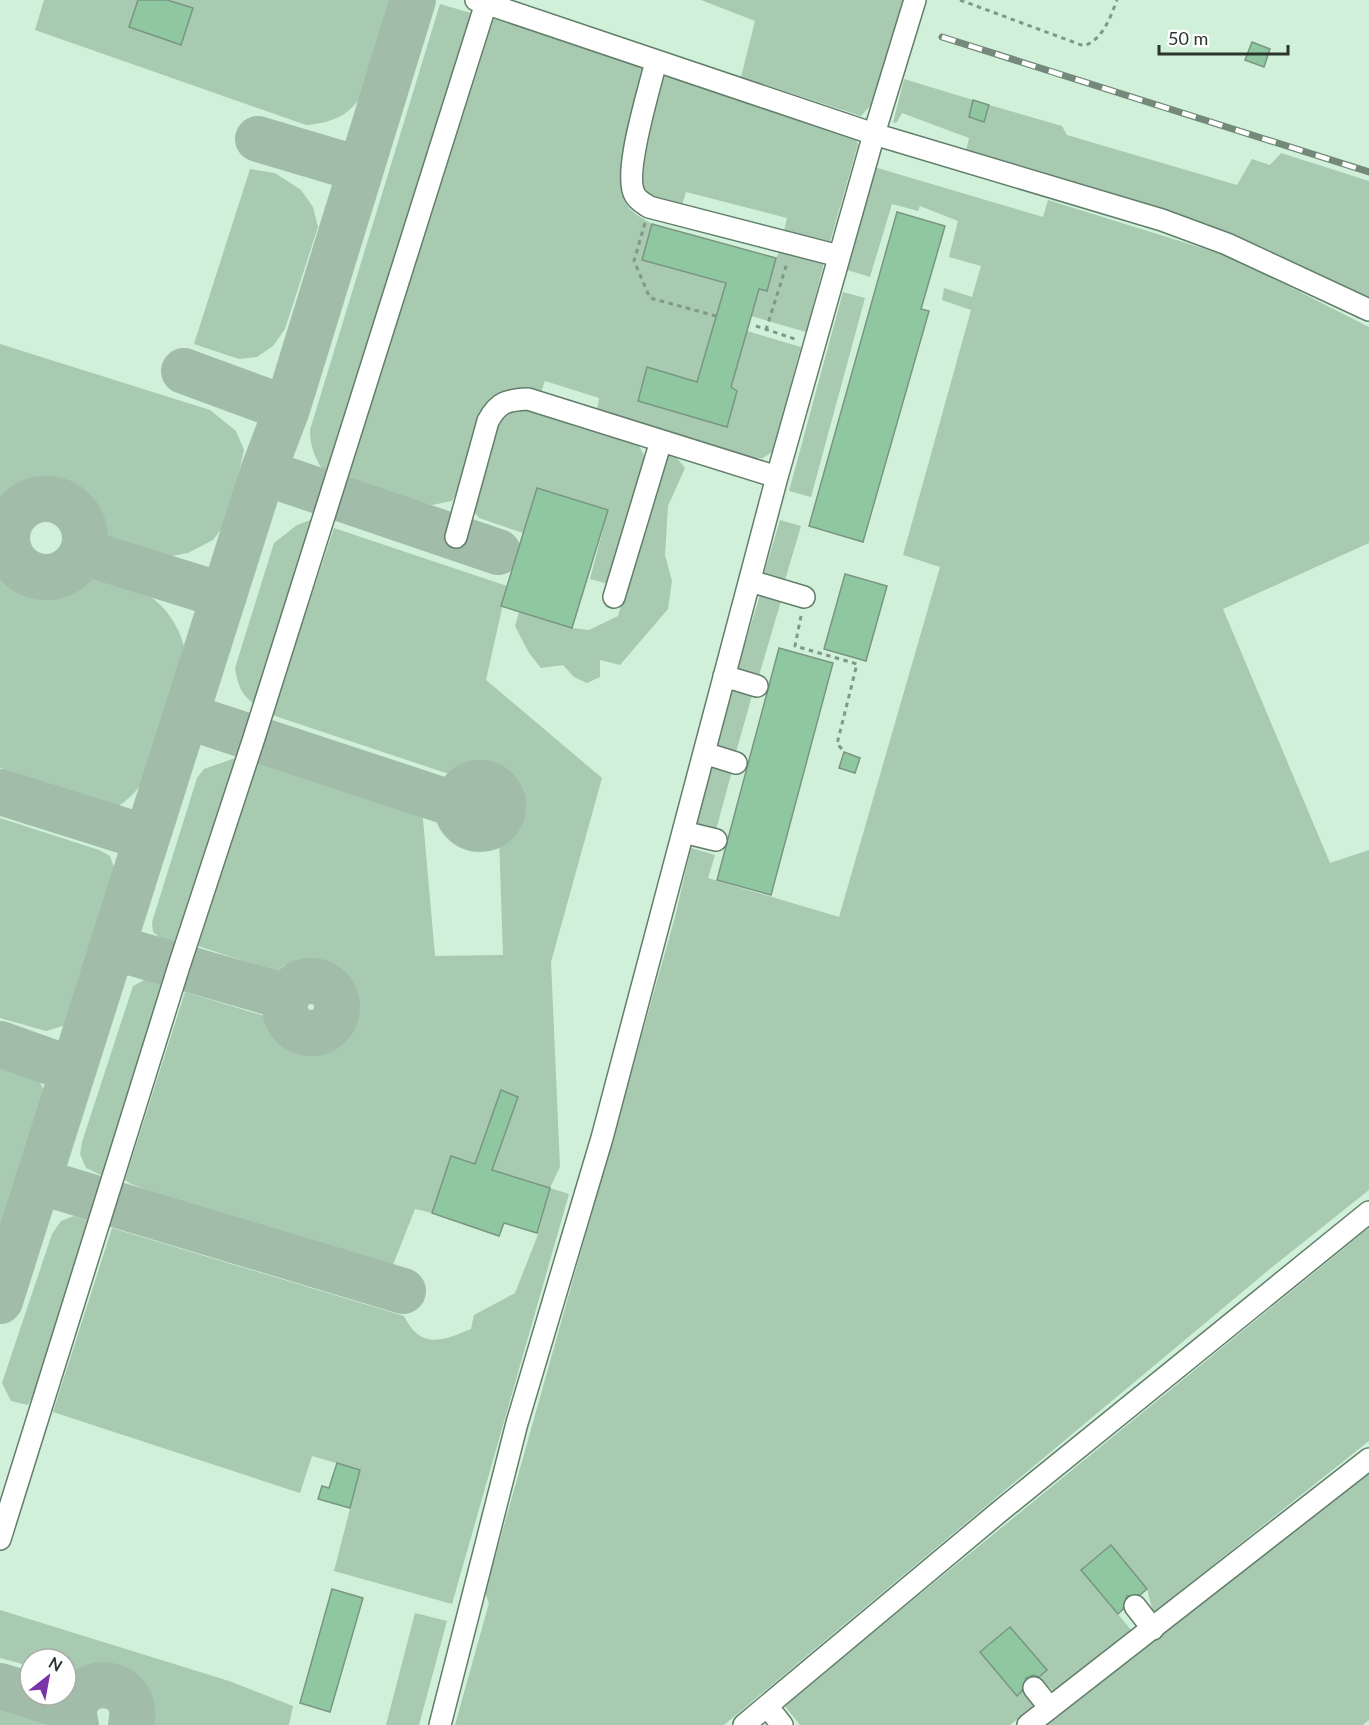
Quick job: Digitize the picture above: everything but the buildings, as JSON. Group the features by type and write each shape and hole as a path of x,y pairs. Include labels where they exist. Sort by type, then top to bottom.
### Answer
{"street":[{"path":"440,1725 517,1423 602,1138 777,477 874,134 915,0"},
{"path":"0,1539 175,978 262,715 483,1 874,134 1173,224 1227,244 1369,310"},
{"path":"657,61 630,178 635,196 650,207 839,256"},
{"path":"456,537 488,421 496,407 507,400 528,399 777,477"},
{"path":"614,597 661,441"},
{"path":"750,581 804,597"},
{"path":"724,676 757,686"},
{"path":"704,753 736,763"},
{"path":"683,832 716,840"},
{"path":"744,1725 999,1512 1369,1212"},
{"path":"1028,1725 1369,1459"},
{"path":"1134,1606 1153,1629"},
{"path":"1034,1688 1050,1708"},
{"path":"767,1706 782,1725"}],"path":[{"path":"960,0 1084,46 1094,43 1108,22 1117,0"},
{"path":"650,207 634,261 650,298 716,316"},
{"path":"766,330 793,244"},
{"path":"756,326 814,344"},
{"path":"804,597 795,646 857,664 837,744 842,748"}],"green space":[{"path":"44,0 391,0 363,93 358,101 339,117 306,125 35,30"},
{"path":"701,0 904,0 871,105 861,116 741,77 755,21"},
{"path":"440,4 471,13 327,476 314,454 310,430"},
{"path":"499,17 646,68 624,154 621,188 629,208 652,224 642,260 726,283 697,382 647,367 638,400 727,426 731,387 747,331 801,347 772,452 763,458 748,458 597,411 599,398 545,381 540,395 513,390 452,501 432,505 358,487 347,478 490,18"},
{"path":"662,72 854,134 858,144 830,242 784,231 787,218 686,192 682,205 644,195 640,167 642,151"},
{"path":"904,79 973,100 969,118 984,122 989,105 1062,126 1067,135 1237,185 1252,159 1270,165 1281,153 1369,181 1369,301 965,154 969,138 902,113 897,122 893,123"},
{"path":"874,167 1043,217 1048,200 1231,257 1369,327 1369,543 1223,609 1330,863 1369,850 1369,1190 1271,1268 724,1725 455,1725 489,1603 485,1593 675,917 691,848 715,855 708,878 839,917 940,567 903,555 971,310 942,300 944,288 972,297 981,266 949,257 958,221 920,206 918,211 892,204 870,277 844,269"},
{"path":"250,169 275,173 301,190 313,207 318,227 285,329 273,346 257,357 239,359 194,344"},
{"path":"782,247 825,259 806,332 751,316 759,289 767,291 776,258"},
{"path":"843,292 865,298 811,497 789,491"},
{"path":"0,344 210,410 236,431 244,450 228,520 213,540 188,553 154,559 94,540 82,507 50,489 33,486 16,492 0,514"},
{"path":"527,406 637,442 644,455 643,475 612,585 590,579 608,510 537,488 523,533 479,518 470,507 495,415"},
{"path":"673,453 685,468 668,506 665,555 672,581 668,609 620,665 600,660 600,677 587,683 574,677 563,665 541,668 529,653 515,626 519,612 572,628 589,630 618,616 664,458"},
{"path":"313,519 256,705 241,690 235,668 274,543 297,525"},
{"path":"780,520 801,526 785,580 764,573"},
{"path":"334,528 507,586 486,680 602,778 551,962 560,1167 550,1188 492,1170 518,1097 502,1091 475,1164 451,1156 432,1213 415,1209 393,1265 152,1192 125,1180 185,992 268,1017 279,1035 311,1048 327,1041 341,1030 348,1033 354,1013 348,1010 348,999 344,990 332,976 313,970 293,971 284,965 277,972 198,946 258,755 422,808 435,956 503,955 499,837 511,824 516,810 514,795 505,782 499,777 484,772 461,778 272,715"},
{"path":"0,559 11,573 38,586 58,586 68,582 81,571 137,589 160,605 178,630 185,656 179,690 147,774 135,792 117,807 0,768"},
{"path":"760,595 781,601 758,679 736,673"},
{"path":"731,686 753,692 735,756 714,750"},
{"path":"238,757 176,943 163,940 153,932 152,922 197,778 204,769"},
{"path":"711,765 732,771 715,834 694,828"},
{"path":"0,818 99,850 110,856 116,873 69,1024 46,1031 0,1018"},
{"path":"146,979 156,979 164,983 103,1176 86,1168 80,1154 82,1142 133,986"},
{"path":"0,1064 38,1078 46,1095 0,1240"},
{"path":"550,1188 569,1194 452,1604 334,1571 360,1470 312,1456 300,1493 53,1412 112,1228 404,1316 418,1334 433,1340 451,1337 471,1329 474,1315 515,1293 537,1237"},
{"path":"74,1216 87,1220 91,1226 36,1391 28,1405 11,1401 2,1383 52,1234 61,1221"},
{"path":"1369,1228 1369,1441 1153,1613 1147,1589 1118,1614 1131,1630 1056,1693 1038,1678 1025,1689 1036,1705 1010,1725 800,1725 784,1705"},
{"path":"1369,1470 1369,1720 1363,1725 1044,1725"},
{"path":"0,1610 229,1681 293,1706 289,1725 147,1725 148,1703 137,1684 119,1671 108,1668 97,1668 78,1675 78,1647 18,1647 18,1663 0,1658"},
{"path":"415,1613 447,1621 419,1725 386,1725"},
{"path":"0,1706 53,1721 56,1725 0,1725"}],"taxiway":[{"path":"0,1301 263,472 287,409 413,0"},
{"path":"258,139 359,169"},
{"path":"184,371 287,409"},
{"path":"263,472 498,552"},
{"path":"46,499 61,502 74,510 82,523 85,538 82,553 74,566 61,574 46,577 31,574 18,566 10,553 7,538 10,523 18,510 31,502 46,499"},
{"path":"83,552 224,596"},
{"path":"186,716 457,805"},
{"path":"480,783 496,790 503,806 496,822 480,829 464,822 457,806 464,790 480,783"},
{"path":"0,792 147,838"},
{"path":"112,947 286,997"},
{"path":"306,981 316,981 330,988 337,1007 330,1026 316,1033 306,1033 296,1029 289,1022 285,1012 285,1002 289,992 296,985 306,981"},
{"path":"0,1044 73,1070"},
{"path":"38,1181 403,1291"},
{"path":"76,1725 75,1708 80,1696 90,1688 102,1685 115,1687 125,1695 131,1707 131,1725"},
{"path":"0,1686 74,1709"}],"railway":[{"path":"942,37 1369,172"}]}
